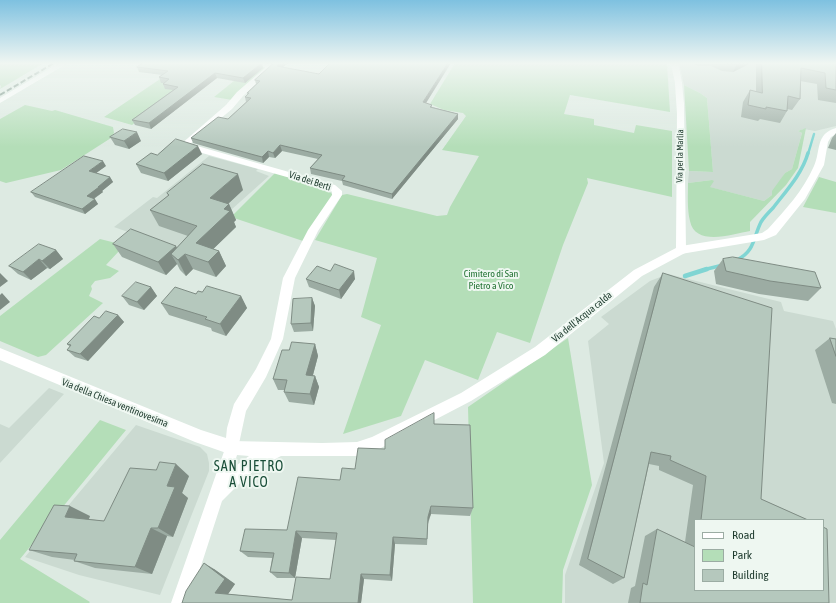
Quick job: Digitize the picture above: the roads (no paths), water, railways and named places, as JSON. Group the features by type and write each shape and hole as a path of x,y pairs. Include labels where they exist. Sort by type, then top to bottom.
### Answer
{"street":[{"path":"0,101 17,91"},
{"name":"Via dei Berti","path":"232,448 234,428 239,409 261,373 276,339 289,278 313,230 337,195 337,191 332,187 184,145 229,107 243,91"},
{"name":"Via per la Marlia","path":"680,91 679,204 681,250"},
{"name":"Via dell'Acqua calda","path":"180,603 232,448 357,449 374,444 396,434 466,397 540,351 638,272 681,250 764,236 772,232 802,197 819,165 826,138 828,135 836,131"},
{"name":"Via della Chiesa ventinovesima","path":"0,354 200,437 232,448"},
{"name":"Via dell'Acqua calda","path":"215,500 233,477 253,461 265,455 284,449"}],"waterway":[{"path":"808,154 814,134"},
{"path":"737,260 747,253 753,244 761,222 793,182 802,168 808,153"},
{"path":"707,269 723,265"},
{"path":"685,276 707,269"},
{"path":"703,270 707,269"}],"railway":[{"path":"0,95 7,91"}],"district":[{"name":"SAN PIETRO A VICO","path":"249,476"}],"park label":[{"name":"Cimitero di San Pietro a Vico","path":"491,280"}]}
